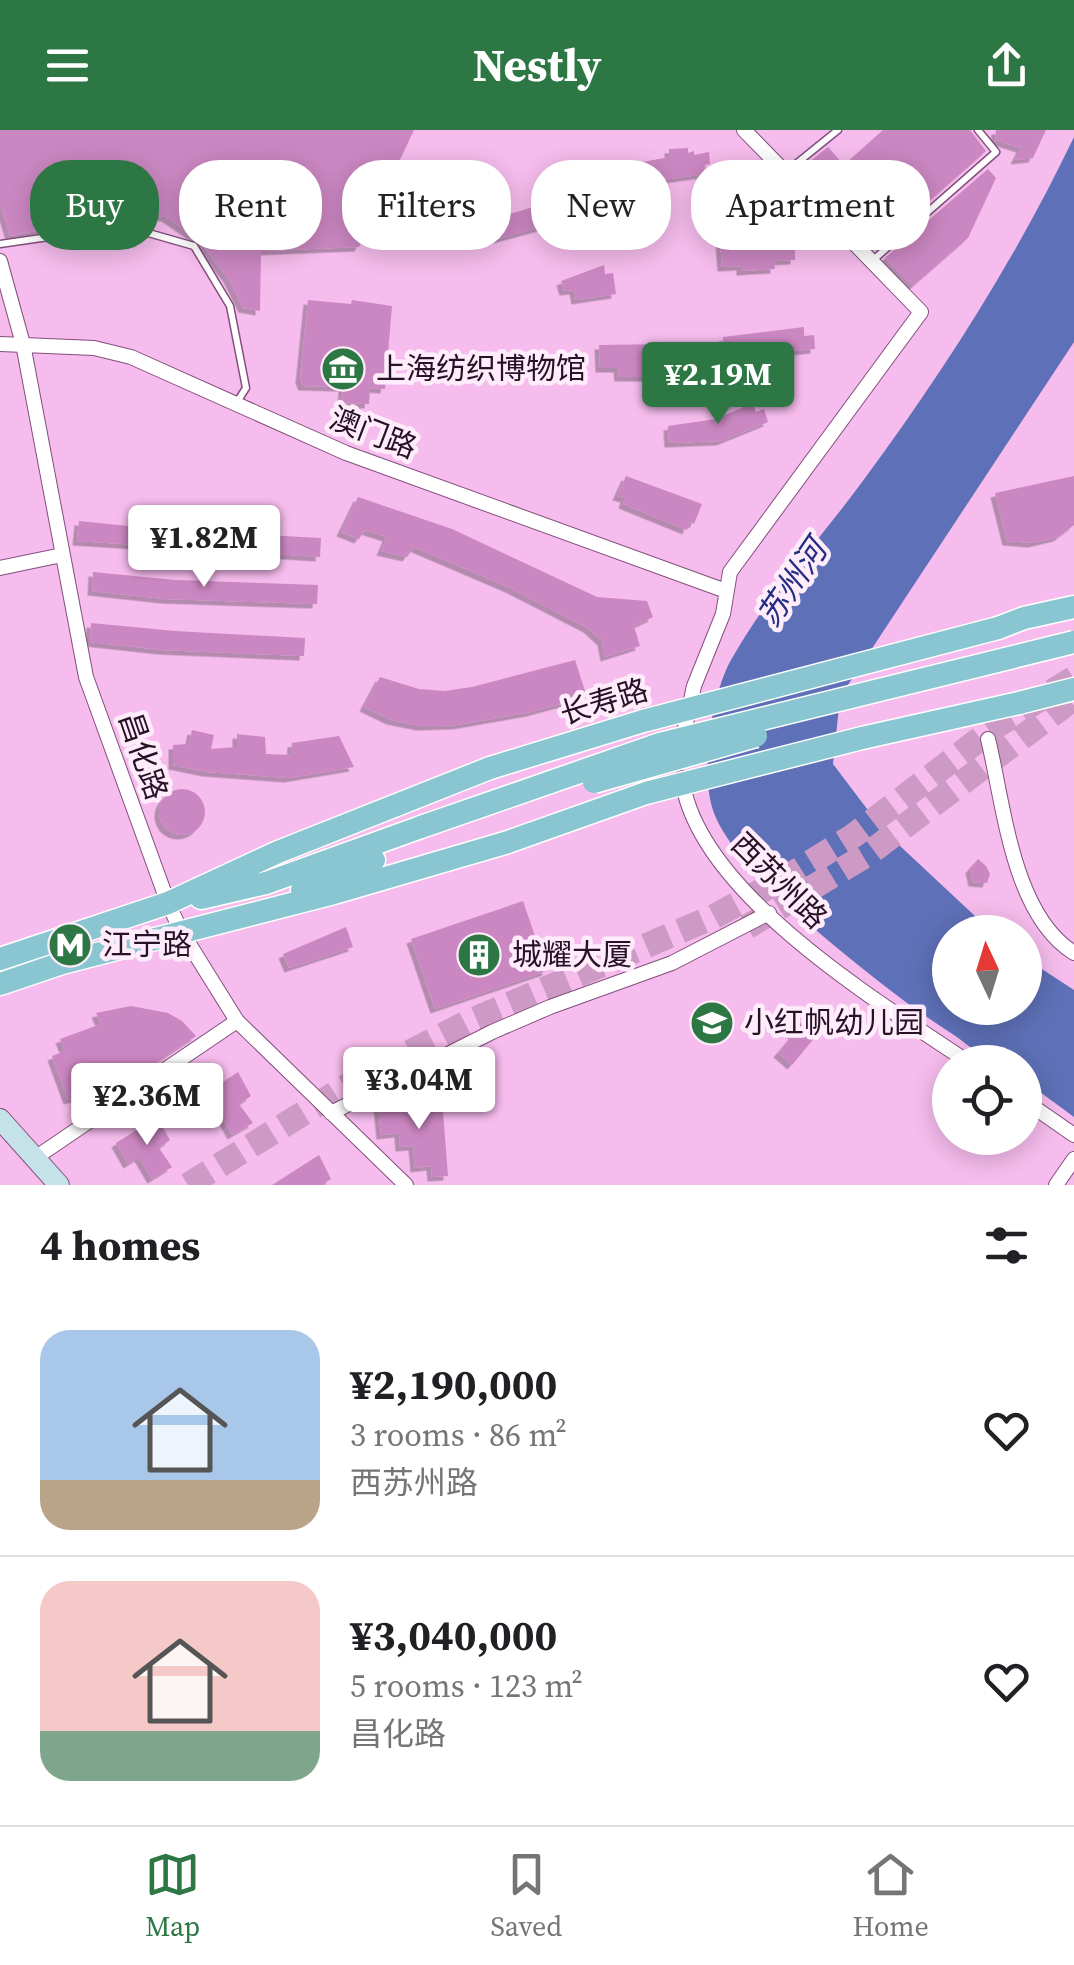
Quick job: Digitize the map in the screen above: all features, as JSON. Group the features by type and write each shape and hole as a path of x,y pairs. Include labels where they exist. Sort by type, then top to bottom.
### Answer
{"main road":[{"name":"长寿路","path":"0,959 168,903 278,852 490,768 643,721 1074,607"},
{"name":"长寿路","path":"248,913 424,835 660,744 1074,642"},
{"name":"长寿路","path":"168,903 266,883 635,770 1074,656"},
{"name":"长寿路","path":"0,984 62,963 334,893 508,842 646,794 1074,689"},
{"path":"0,1119 59,1185"}],"street":[{"path":"744,130 773,160"},
{"path":"861,250 872,261"},
{"name":"昌化路","path":"0,260 22,344 86,676 168,903 237,1021 406,1185"},
{"name":"西苏州路","path":"872,261 921,312 736,563 721,622 688,706 682,743 682,785 690,815 708,849 740,886 825,966 943,1045"},
{"name":"澳门路","path":"0,344 114,351 346,453 726,591"},
{"path":"0,568 62,554"},
{"path":"988,738 1017,868 1034,910 1074,953"},
{"path":"331,1113 492,1032 672,963 770,913"},
{"path":"35,1158 237,1021"},
{"path":"1042,1113 1074,1135"},
{"path":"1056,1185 1074,1158"}],"lane":[{"path":"801,160 838,130"},
{"path":"872,261 996,152 978,130"},
{"path":"0,244 124,226 194,246 230,306 246,388 236,404"}],"water":[{"name":"苏州河","path":"1074,137 1074,342 840,697 833,764 883,830 974,915 932,915 932,1020 836,947 747,864 712,807 708,753 718,693 745,636 923,397 1028,226"},
{"path":"1042,969 1074,990 1074,1117 1042,1093 1042,1045 968,1045 939,1025 1042,1025"}],"building":[{"path":"0,130 414,130 400,160 342,160 342,248 322,249 322,160 179,160 179,226 159,216 159,160 30,160 30,232 10,236 0,202"},
{"path":"883,130 970,130 986,151 930,200 930,160 850,160"},
{"path":"996,130 1046,130 1033,158 1015,160 1021,148 995,140"},
{"path":"828,147 840,160 812,160"},
{"path":"688,148 688,153 694,151 694,155 709,152 710,160 691,160 691,176 671,179 671,160 653,160 669,157 669,149"},
{"path":"988,169 996,178 968,238 913,286 885,258 894,250 930,250 930,219"},
{"path":"531,208 531,230 511,235 511,214"},
{"path":"206,250 286,250 261,251 260,311 243,308 228,278"},
{"path":"721,250 795,250 795,260 774,261 775,269 741,271 741,266 722,267"},
{"path":"604,265 605,274 613,273 616,294 576,300 574,290 564,291 561,281"},
{"path":"308,300 351,304 352,300 392,306 385,389 370,388 369,404 342,403 343,387 303,386 300,379"},
{"path":"804,327 804,336 814,335 815,349 724,358 723,337"},
{"path":"671,344 672,368 654,368 653,377 619,377 618,368 600,368 599,345"},
{"path":"753,403 756,412 764,409 768,422 721,441 669,443 668,426 716,419"},
{"path":"626,476 702,504 694,524 690,521 687,530 623,504 625,498 617,496"},
{"path":"1074,476 1074,525 1058,537 1033,543 1007,541 995,493"},
{"path":"358,497 452,529 597,597 647,601 653,617 634,626 640,646 605,657 602,641 588,628 510,588 414,547 407,557 381,551 387,537 365,530 359,539 341,532"},
{"path":"79,521 321,538 320,557 77,541"},
{"path":"93,572 175,580 318,585 317,604 165,599 92,591"},
{"path":"91,623 305,638 304,656 162,650 90,642"},
{"path":"575,660 587,697 531,712 457,725 421,726 391,720 364,707 380,677 419,689 444,691"},
{"path":"192,730 214,735 211,749 237,747 237,734 265,737 266,754 291,755 292,743 339,736 354,767 289,778 207,772 173,765 173,745 189,744"},
{"path":"182,789 198,796 205,812 198,828 182,835 166,828 159,812 166,796"},
{"path":"978,859 990,874 987,883 973,882 970,869"},
{"name":"城耀大厦","path":"523,901 547,971 435,1009 411,939"},
{"path":"346,927 353,947 289,968 283,954"},
{"path":"131,1006 168,1013 196,1036 92,1105 83,1096 68,1100 52,1056 65,1051 60,1039 101,1024 96,1013"},
{"path":"789,1014 816,1036 792,1065 778,1053 793,1035 780,1024"},
{"path":"238,1072 251,1096 239,1104 253,1123 232,1135 220,1113 209,1120 197,1099"},
{"path":"442,1099 448,1176 432,1177 431,1166 415,1168 413,1146 400,1147 399,1133 381,1135 378,1105"},
{"path":"157,1117 170,1140 159,1148 172,1167 152,1179 139,1157 128,1164 116,1143"},
{"path":"319,1155 331,1179 322,1185 272,1185"}],"tunnel":[{"path":"188,1185 360,1078 468,1022 713,917 787,877 853,836 998,725 1074,678"},
{"path":"747,927 868,854 1074,698"}],"place":[{"name":"上海纺织博物馆","path":"343,369"},
{"name":"江宁路","path":"70,945"},
{"name":"城耀大厦","path":"479,955"},
{"name":"小红帆幼儿园","path":"712,1023"}]}
